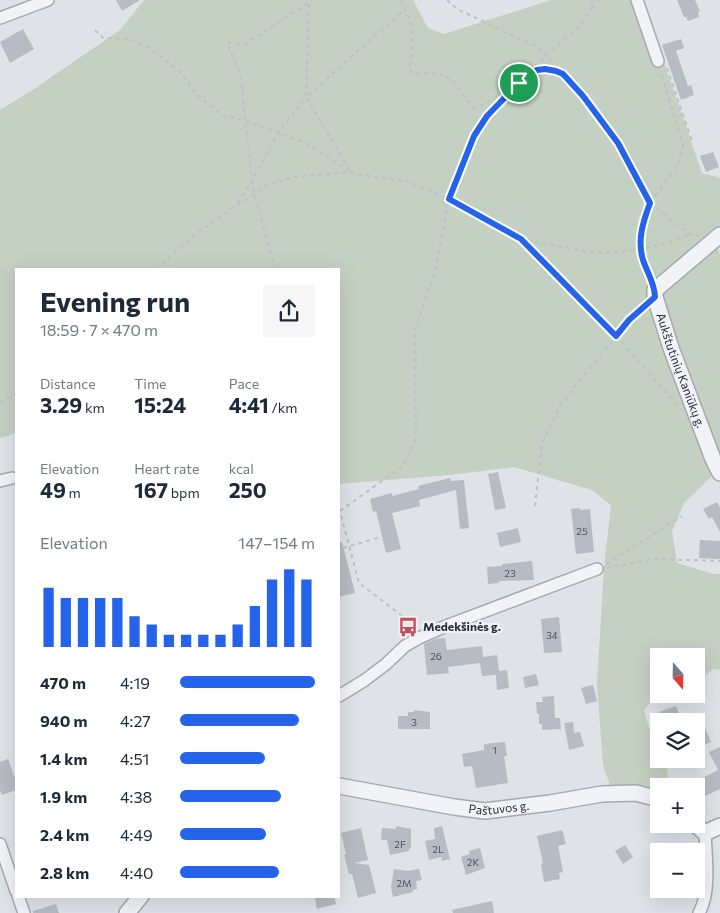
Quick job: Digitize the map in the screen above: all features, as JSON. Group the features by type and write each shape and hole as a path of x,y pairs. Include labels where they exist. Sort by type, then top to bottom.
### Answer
{"street":[{"path":"0,18 48,0"},
{"path":"637,0 661,61"},
{"path":"655,294 720,235"},
{"name":"Aukštutinių Kaniūkų g.","path":"655,294 702,432 720,473"},
{"path":"0,481 12,478"},
{"path":"340,695 365,680 405,646 419,638 597,569"},
{"name":"Paštuvos g.","path":"340,786 444,806 485,811 602,794 636,793 650,797"},
{"path":"705,828 720,826"},
{"path":"698,913 702,907 707,878 701,833"},
{"path":"0,844 15,888"},
{"path":"19,898 24,913"},
{"path":"127,913 139,898"}],"path":[{"path":"401,0 412,24 412,54 409,68 413,74 436,73 450,77 473,108 482,105 537,70 545,69 563,74"},
{"path":"447,0 457,9 535,46 546,55 583,96 618,143 650,203 689,234 668,243 607,254 583,252 521,239"},
{"path":"592,0 592,9"},
{"path":"340,509 403,466 416,438 415,330 435,271 449,199 474,136 487,116 546,55 580,25 598,0"},
{"path":"311,1 306,97 351,172"},
{"path":"275,268 254,193 240,73 227,43 246,44 311,1"},
{"path":"237,205 279,132 306,97 405,9"},
{"path":"95,30 103,38 131,39 150,48 181,73 196,95 222,115 246,121 306,143 351,172 407,180 449,199 521,239 616,336 682,410"},
{"path":"661,61 692,144"},
{"path":"536,506 542,443 561,404 629,320 655,294 642,259 641,227 650,203 679,163 683,145 661,61"},
{"path":"157,268 194,235 265,186 294,176 351,172"},
{"path":"0,403 15,395"},
{"path":"340,514 359,583 414,625"},
{"path":"597,569 682,516"},
{"path":"343,548 381,537"},
{"path":"597,569 655,559 720,560"}],"green space":[{"path":"144,0 413,0 428,28 444,34 551,0 637,0 663,60 702,173 720,178 720,229 650,293 650,306 713,475 684,503 672,531 677,563 713,574 720,574 720,670 713,669 705,676 705,648 650,648 650,703 644,710 650,729 650,768 667,768 668,778 650,778 650,792 610,785 603,765 597,684 604,567 611,505 592,490 514,467 450,475 340,484 340,268 15,268 15,433 0,438 0,110 120,30"},
{"path":"717,245 720,255 720,457 661,299 660,291"}],"building":[{"path":"116,0 140,0 122,11"},
{"path":"677,0 695,0 700,11 698,12 699,17 688,21 684,17"},
{"path":"23,29 34,49 10,63 0,42"},
{"path":"681,39 684,48 676,51 688,86 691,85 694,95 681,100 662,45"},
{"path":"713,152 719,167 706,172 700,156"},
{"path":"498,472 506,508 495,510 488,474"},
{"path":"450,478 451,481 464,480 469,528 460,529 456,490 419,500 420,506 392,513 401,549 386,553 376,511 373,512 370,499 419,489 418,486"},
{"path":"717,502 720,508 720,532 712,517 709,519 703,509"},
{"path":"580,508 580,510 590,509 594,552 576,554 571,509"},
{"path":"518,528 521,542 500,547 497,533"},
{"path":"700,540 720,541 720,559 699,558"},
{"path":"340,542 342,542 355,593 340,597"},
{"path":"532,561 534,580 499,581 499,583 488,584 487,567"},
{"path":"559,617 562,652 544,653 541,619"},
{"path":"445,638 447,650 482,646 483,657 497,655 499,671 507,670 509,688 497,690 496,675 482,676 480,663 448,667 449,673 427,675 424,644 436,639"},
{"path":"536,674 539,685 525,688 523,677"},
{"path":"593,685 597,701 586,704 581,688"},
{"path":"554,696 555,718 560,718 561,729 542,730 542,724 539,724 536,702 543,702 542,697"},
{"path":"676,706 679,713 659,713"},
{"path":"414,710 430,712 430,729 398,729 398,716 408,716 408,712 414,712"},
{"path":"573,722 574,733 580,732 584,746 569,750 564,723"},
{"path":"705,728 711,742 705,744"},
{"path":"505,742 507,756 504,756 508,783 476,788 472,766 464,767 462,754 484,750 484,744"},
{"path":"720,747 720,789 705,796 705,778 703,778 718,770 709,752"},
{"path":"8,759 15,778 15,790 2,795 0,790 0,762"},
{"path":"396,826 411,829 411,848 409,851 390,855 387,840 381,840 382,828 396,829"},
{"path":"442,826 450,859 442,861 441,857 429,860 425,841 435,839 434,828"},
{"path":"361,828 368,860 354,863 369,865 376,893 358,898 352,874 349,874 344,855 346,854 341,833"},
{"path":"562,830 566,844 558,846 563,872 559,873 560,879 544,882 541,864 543,863 537,836"},
{"path":"625,845 633,857 623,864 615,851"},
{"path":"480,848 485,868 466,875 461,857 470,854 469,851"},
{"path":"394,869 407,871 419,869 422,880 416,881 417,889 413,890 413,892 393,897 391,887"},
{"path":"315,898 334,898 336,904 317,909"},
{"path":"492,901 494,913 453,913 452,910"},
{"path":"56,904 59,913 33,913 33,911"}],"place":[{"name":"Medekšinės g.","path":"408,627"}],"route":[{"path":"545,69 563,74 583,96 618,143 650,203 641,227 642,259 655,290 655,297 629,320 616,336 521,239 449,199 474,136 487,116 519,83 537,70 545,69"}]}
